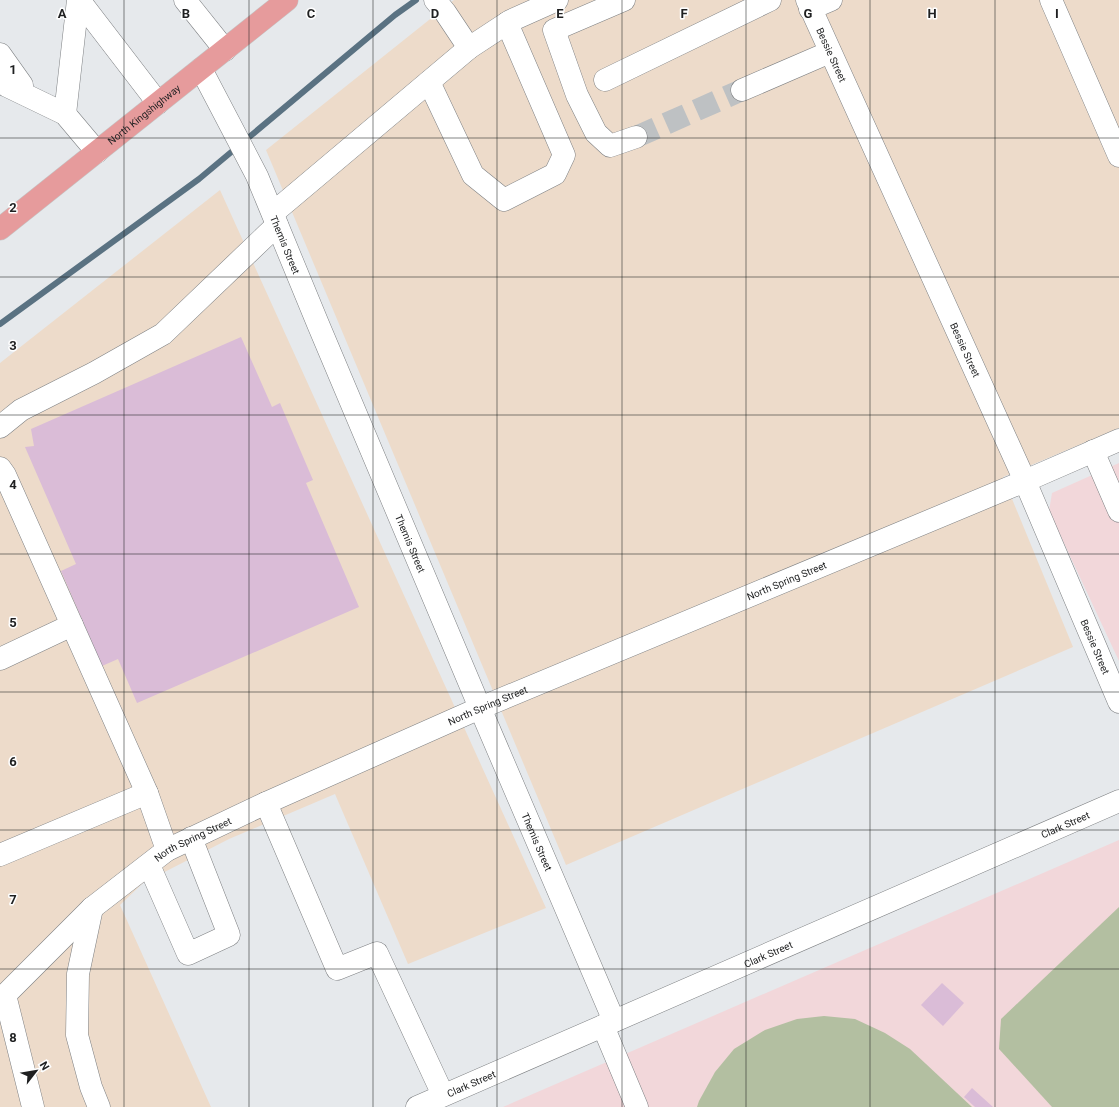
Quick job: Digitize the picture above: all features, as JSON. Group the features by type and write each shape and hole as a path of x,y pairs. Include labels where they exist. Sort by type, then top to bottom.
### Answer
{"main road":[{"name":"North Kingshighway","path":"0,229 287,0"}],"street":[{"path":"78,0 158,103"},
{"path":"65,114 78,0"},
{"path":"185,0 225,50"},
{"path":"0,427 21,410 94,373 163,334 275,219 469,48 507,23 557,0"},
{"path":"624,0 554,30 577,95 596,133 610,146 636,137"},
{"path":"808,4 831,0"},
{"path":"1051,0 1119,156"},
{"path":"605,80 758,3"},
{"name":"Bessie Street","path":"808,4 1025,481 1119,702"},
{"path":"440,6 469,48"},
{"path":"429,82 473,175 504,200 555,174 564,155 507,23"},
{"path":"742,90 830,52"},
{"path":"0,54 22,85 8,87"},
{"name":"Themis Street","path":"201,69 257,176 480,708 609,1023 637,1107"},
{"path":"8,87 65,114 97,152"},
{"name":"North Spring Street","path":"33,1107 4,995 92,908 167,850 266,803 480,708 1025,481 1119,440"},
{"path":"1094,451 1117,500"},
{"path":"0,468 5,475 147,793 167,850"},
{"path":"0,659 72,625"},
{"path":"0,855 147,793"},
{"name":"Clark Street","path":"416,1107 1119,801"},
{"path":"266,803 337,969 377,953 443,1095"},
{"path":"149,865 188,954 229,935 192,838"},
{"path":"92,908 78,974 77,1035 91,1086 100,1107"}],"shaded area":[{"path":"454,0 1119,0 1119,428 1003,477 1073,647 566,865 266,150"},
{"path":"220,190 546,908 408,964 335,794 229,839 143,883 120,905 211,1107 0,1107 0,363"},
{"path":"1119,463 1119,661 1049,511 1052,493"},
{"path":"1119,840 1119,1107 503,1107"}],"green space":[{"path":"1119,907 1119,1107 1052,1107 999,1049 1001,1019"},
{"path":"824,1016 855,1019 885,1033 910,1049 972,1107 697,1107 715,1072 734,1049 765,1030 797,1019"}],"building":[{"path":"241,337 272,407 280,403 313,480 306,483 359,607 137,703 118,659 102,666 61,571 76,564 25,447 34,446 31,429"},
{"path":"942,983 964,1003 943,1026 921,1005"},
{"path":"972,1088 993,1107 975,1107 964,1097"}],"waterway":[{"path":"0,324 199,179 395,15 416,0"}],"tunnel":[{"path":"636,137 742,90"}]}
